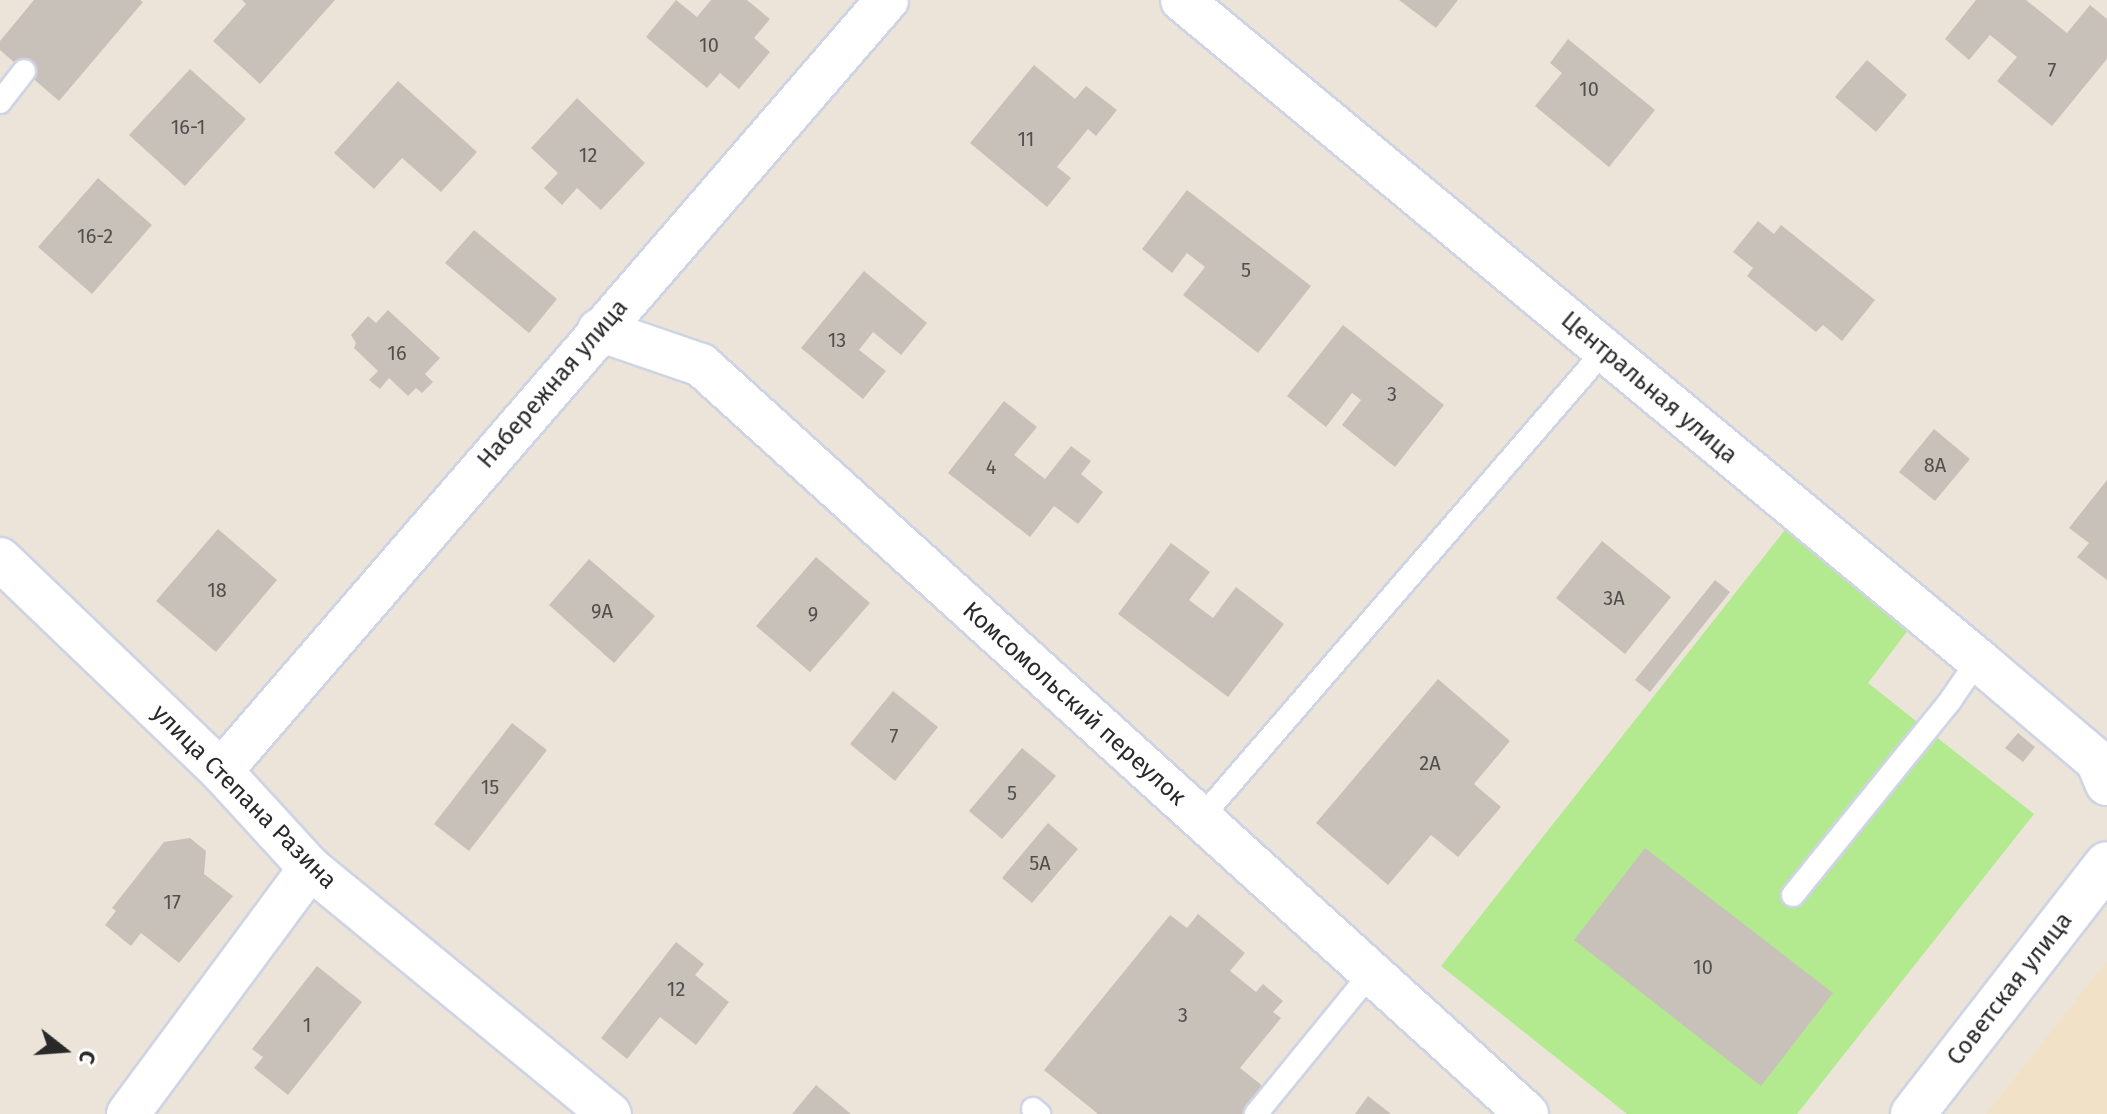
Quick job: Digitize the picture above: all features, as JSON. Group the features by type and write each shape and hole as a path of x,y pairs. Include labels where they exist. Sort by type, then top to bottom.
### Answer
{"main road":[{"name":"Советская улица","path":"1913,1114 2107,864"}],"street":[{"name":"Набережная улица","path":"221,771 887,0"},
{"name":"Центральная улица","path":"1182,0 1978,660 2097,761 2107,784"},
{"name":"Комсомольский переулок","path":"599,330 701,365 1527,1114"},
{"name":"улица Степана Разина","path":"0,559 221,771 310,868 610,1114"},
{"path":"128,1114 310,868"}],"lane":[{"path":"0,102 24,71"},
{"path":"1200,819 1604,351"},
{"path":"1793,895 1950,701 1978,660"},
{"path":"1256,1114 1371,973"}],"shaded area":[{"path":"2107,961 2107,1114 1986,1114"}],"green space":[{"path":"1788,526 1912,625 1868,683 2034,814 1797,1114 1627,1114 1441,966"}],"building":[{"path":"34,0 143,2 59,101 0,50 0,41"},
{"path":"242,0 335,0 260,84 213,41 246,4"},
{"path":"676,0 697,17 711,0 747,0 770,19 754,38 770,52 739,89 720,73 707,88 646,37"},
{"path":"1399,0 1458,0 1436,28"},
{"path":"1976,0 2026,0 2067,33 2090,5 2107,19 2107,59 2052,126 1997,81 2017,57 1990,35 1969,60 1945,39"},
{"path":"1568,39 1655,110 1609,167 1535,106 1562,73 1550,63"},
{"path":"1867,60 1907,95 1876,132 1835,97"},
{"path":"1034,65 1075,99 1086,86 1117,110 1096,136 1088,129 1057,167 1071,178 1047,207 970,143"},
{"path":"190,69 246,119 185,186 129,135"},
{"path":"398,81 477,152 441,192 402,158 374,189 334,153"},
{"path":"577,98 645,163 601,210 577,188 562,205 544,188 558,173 531,148"},
{"path":"98,178 152,225 92,294 38,247"},
{"path":"1187,190 1311,286 1258,353 1183,295 1205,267 1187,253 1172,273 1142,249"},
{"path":"1758,221 1774,234 1781,225 1875,300 1842,341 1823,325 1816,332 1747,276 1753,268 1733,252"},
{"path":"474,230 557,299 529,333 445,263"},
{"path":"864,271 927,323 901,355 873,332 859,350 886,371 863,399 801,348"},
{"path":"388,310 440,358 425,374 433,382 422,393 416,388 408,396 389,378 380,389 369,380 378,371 354,348 356,343 351,335 368,316 376,323"},
{"path":"1343,325 1444,405 1395,467 1342,425 1361,400 1352,393 1326,427 1287,396"},
{"path":"1004,401 1037,427 1014,455 1045,479 1071,446 1091,461 1081,474 1103,492 1078,524 1054,506 1030,537 948,473"},
{"path":"1934,429 1970,459 1935,501 1899,472"},
{"path":"2107,480 2107,580 2077,557 2089,543 2069,528"},
{"path":"218,529 277,580 216,652 156,601"},
{"path":"1602,541 1671,597 1625,654 1556,598"},
{"path":"1171,543 1210,572 1189,600 1213,618 1236,587 1284,624 1228,697 1118,614"},
{"path":"816,557 870,603 810,672 756,626"},
{"path":"589,559 655,616 614,663 549,605"},
{"path":"1715,580 1730,592 1650,692 1635,680"},
{"path":"1438,679 1510,741 1474,784 1501,807 1458,857 1431,835 1388,885 1316,823"},
{"path":"893,691 938,727 895,781 850,744"},
{"path":"512,723 547,750 469,851 434,824"},
{"path":"2018,733 2035,747 2023,762 2005,748"},
{"path":"1022,748 1056,776 1002,839 969,811"},
{"path":"1048,823 1078,849 1032,903 1002,878"},
{"path":"190,838 206,851 204,874 233,896 179,963 141,933 131,946 105,925 116,911 112,908 164,842"},
{"path":"1645,848 1833,993 1761,1086 1574,940"},
{"path":"1198,914 1245,953 1230,971 1256,992 1263,984 1283,1001 1273,1012 1281,1018 1240,1068 1264,1087 1242,1114 1098,1114 1044,1070 1170,915 1187,928"},
{"path":"676,942 704,964 695,975 729,1002 696,1045 660,1017 627,1059 601,1038"},
{"path":"317,966 362,1002 288,1095 254,1068 263,1057 252,1049"},
{"path":"816,1085 851,1114 792,1114"},
{"path":"1368,1096 1391,1114 1355,1114"}]}
